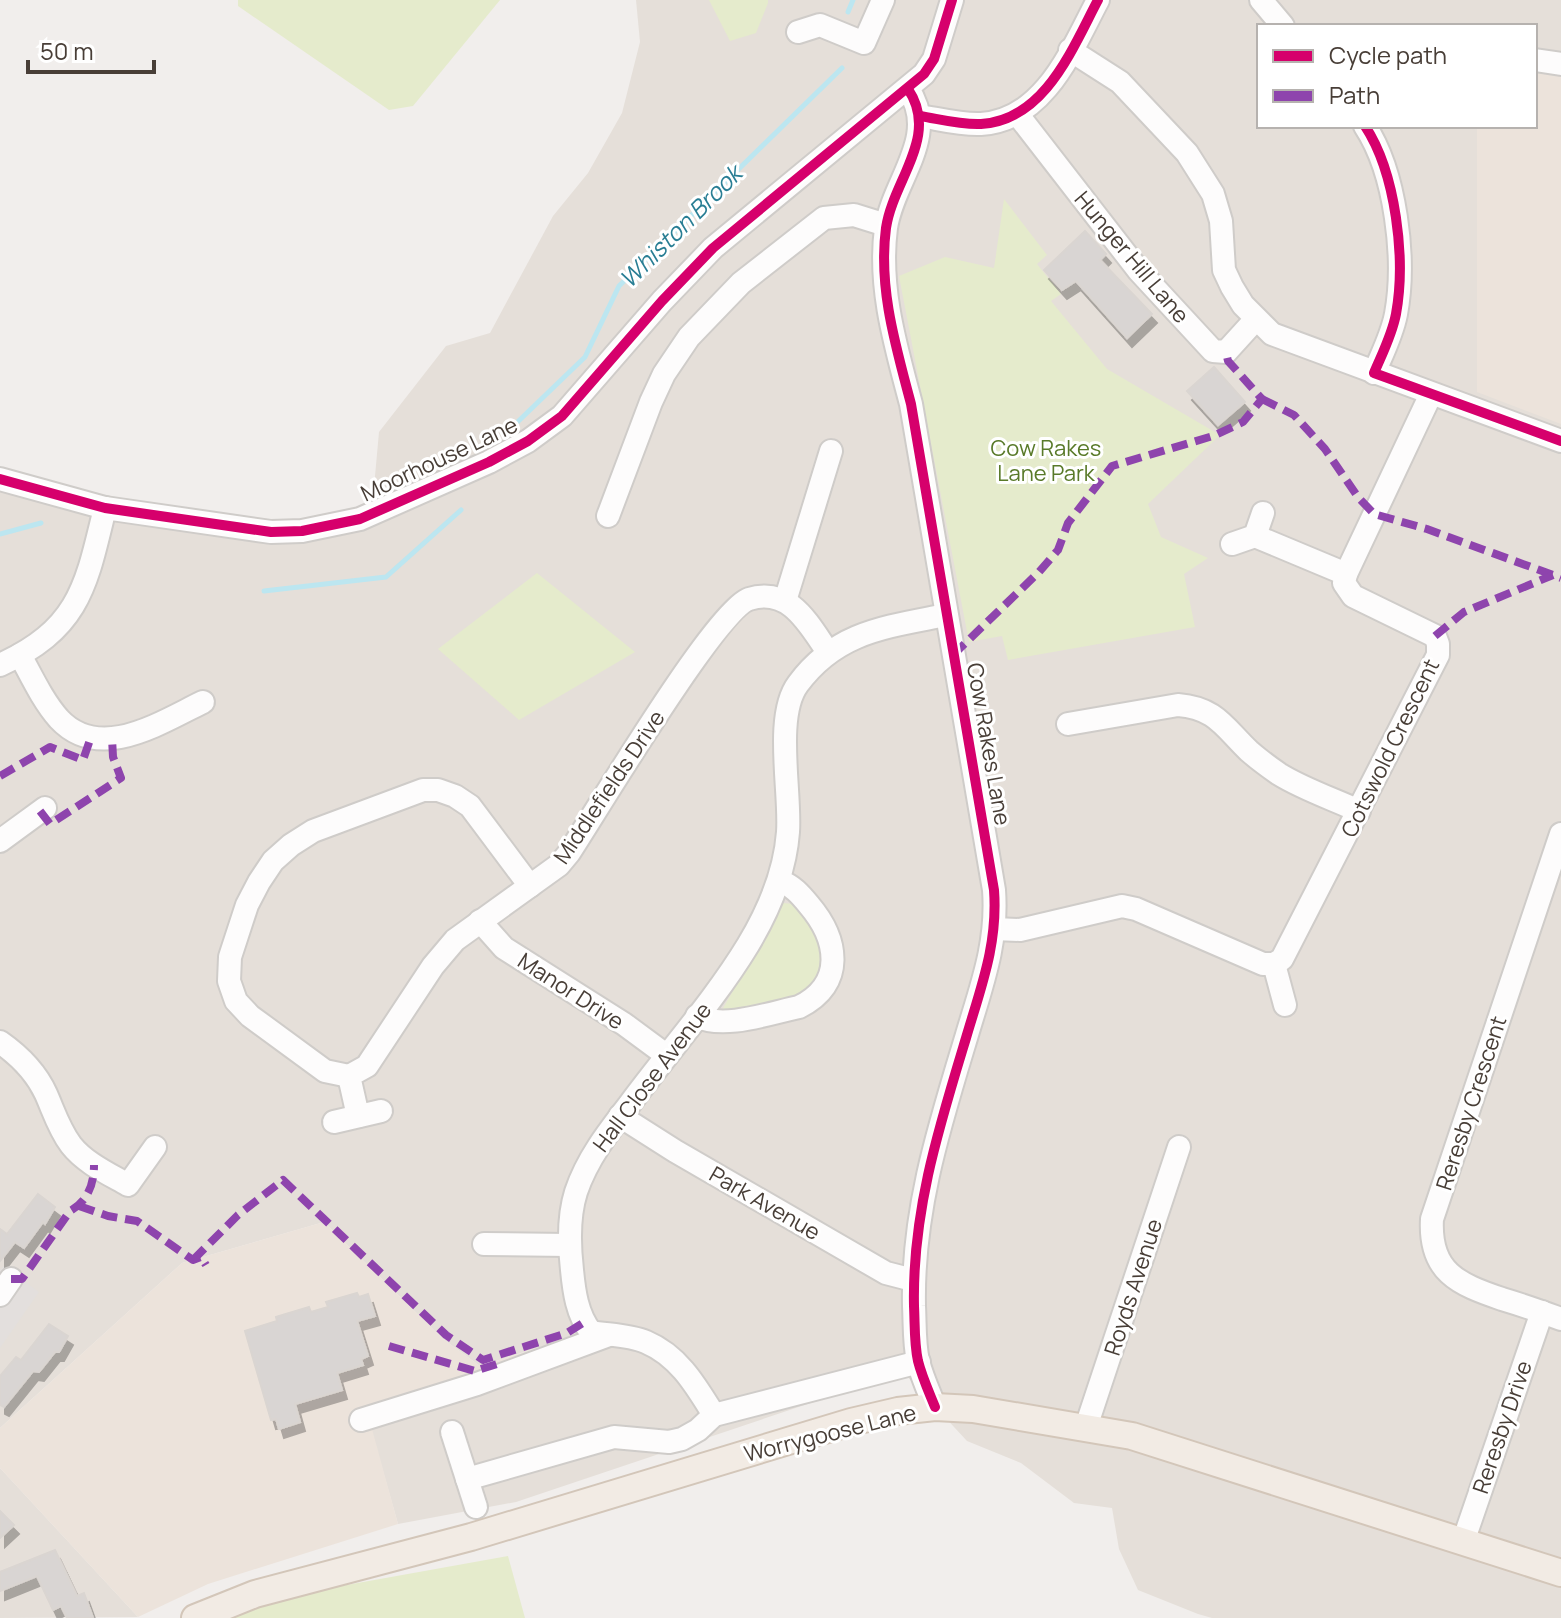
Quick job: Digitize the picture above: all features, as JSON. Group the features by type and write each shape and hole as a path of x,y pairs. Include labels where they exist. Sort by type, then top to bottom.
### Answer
{"main road":[{"name":"Worrygoose Lane","path":"195,1618 255,1594 471,1537 851,1422 898,1411 935,1407 973,1409 1132,1436 1561,1573"}],"street":[{"path":"798,32 820,25 864,43 883,0"},
{"name":"Moorhouse Lane","path":"0,479 105,508 271,532 302,531 360,519 489,462 528,441 562,416 662,301 713,248 924,74 934,59 952,0"},
{"path":"908,89 918,105 920,116 980,124 1002,122 1018,115 1046,90 1098,0"},
{"path":"1070,50 1120,82 1187,153 1213,194 1221,221 1224,270 1243,305 1272,334 1561,441"},
{"path":"1537,60 1561,64"},
{"name":"Hunger Hill Lane","path":"1018,115 1139,271 1213,351 1226,352 1256,319"},
{"name":"Cow Rakes Lane","path":"920,116 919,139 886,225 884,275 892,332 911,404 994,890 992,951 932,1150 922,1195 913,1280 915,1337 919,1362 935,1407"},
{"path":"1374,373 1397,311 1399,266 1393,202 1377,130"},
{"path":"608,516 651,402 664,374 689,337 741,283 824,218 854,215 886,225"},
{"path":"1232,544 1255,536 1346,574 1431,394"},
{"path":"828,652 795,606 785,601 831,451"},
{"path":"105,508 89,574 78,599 65,619 43,642 10,660 62,722 79,734 98,738 127,737 203,702"},
{"path":"1255,536 1263,513"},
{"name":"Cotswold Crescent","path":"1274,964 1282,959 1288,949 1438,655 1435,636 1353,596 1344,583 1346,574"},
{"name":"Middlefields Drive","path":"349,1076 367,1066 433,966 455,940 559,865 569,853 690,666 733,609 749,599 785,601"},
{"name":"Hall Close Avenue","path":"714,1415 689,1374 668,1356 645,1342 591,1332 583,1323 574,1288 569,1245 575,1194 585,1168 620,1116 747,947 768,910 780,881 788,832 786,711 795,688 811,666 849,638 872,629 946,615"},
{"path":"1068,724 1178,705 1194,706 1221,720 1251,753 1280,774 1359,811"},
{"path":"358,1116 349,1076 325,1071 250,1016 236,1001 229,981 230,957 247,905 273,861 313,831 423,790 438,790 470,806 530,886"},
{"path":"0,841 45,808"},
{"name":"Reresby Crescent","path":"1551,1315 1469,1287 1452,1278 1438,1259 1431,1238 1432,1219 1561,834"},
{"path":"697,1016 707,1022 722,1022 799,1007 809,1002 822,987 834,961 829,933 798,891 780,881"},
{"path":"994,929 1020,930 1122,906 1136,909 1263,964 1274,964 1285,1005"},
{"name":"Manor Drive","path":"480,921 504,948 624,1024 666,1055"},
{"path":"0,1042 32,1069 45,1091 59,1127 73,1147 94,1165 128,1185 155,1147"},
{"path":"334,1122 381,1111"},
{"name":"Park Avenue","path":"620,1116 886,1273 913,1280"},
{"name":"Royds Avenue","path":"1086,1427 1179,1147"},
{"path":"484,1244 569,1245"},
{"name":"Reresby Drive","path":"1463,1542 1551,1315"},
{"path":"361,1420 477,1384 610,1335"},
{"path":"467,1479 614,1437 669,1442 682,1439 714,1415 919,1362"},
{"path":"452,1432 476,1507"}],"shaded area":[{"path":"636,0 1561,0 1561,1618 1212,1618 1198,1614 1138,1590 1119,1549 1112,1508 1074,1503 1021,1463 967,1441 903,1372 516,1502 398,1524 371,1429 550,1369 543,1346 480,1366 443,1339 324,1222 182,1263 0,1428 0,489 136,525 255,540 371,520 379,432 446,346 490,333 553,216 588,173 622,113 640,42"},
{"path":"1537,71 1561,75 1561,424 1477,392 1477,128 1537,128"},
{"path":"324,1222 443,1339 480,1366 544,1346 550,1369 372,1429 398,1524 208,1584 138,1617 0,1468 0,1428 182,1263"},
{"path":"3,1266 39,1292 0,1348 0,1270"},
{"path":"0,1468 138,1617 0,1618"}],"green space":[{"path":"238,0 500,0 413,106 389,110 238,6"},
{"path":"709,0 768,0 768,3 756,33 730,41"},
{"name":"Cow Rakes Lane Park","path":"1004,199 1047,255 1037,264 1061,294 1051,301 1107,369 1220,435 1148,504 1161,537 1208,558 1184,574 1195,627 1008,660 1002,636 969,642 899,276 945,257 994,268"},
{"path":"537,573 635,652 519,720 438,649"},
{"path":"783,903 794,904 823,937 823,971 798,999 718,1017"},
{"path":"508,1556 525,1618 218,1618 263,1600"}],"building":[{"path":"1085,231 1106,254 1100,260 1152,314 1127,338 1076,281 1062,290 1044,270"},
{"path":"1214,367 1245,402 1218,425 1187,391"},
{"path":"38,1194 55,1207 24,1248 15,1242 0,1261 0,1229 7,1234"},
{"path":"357,1293 359,1297 368,1294 375,1316 357,1321 368,1356 361,1359 363,1365 337,1373 342,1390 295,1404 300,1422 279,1429 276,1419 271,1420 245,1331 309,1307 311,1312 328,1307 326,1302"},
{"path":"49,1324 68,1336 59,1352 55,1352 39,1372 33,1371 4,1407 0,1405 0,1376 16,1357 21,1360"},
{"path":"0,1511 14,1525 0,1538"},
{"path":"55,1550 77,1596 84,1593 93,1618 67,1618 61,1606 53,1610 37,1576 0,1591 0,1572"}],"waterway":[{"name":"Whiston Brook","path":"848,12 853,0"},
{"name":"Whiston Brook","path":"505,434 585,357 619,286 842,68"},
{"name":"Whiston Brook","path":"264,591 386,577 461,510"},
{"name":"Whiston Brook","path":"0,534 41,523"}],"marked path":[{"path":"953,655 1058,550 1068,523 1112,466 1213,436 1243,422 1262,399 1228,361 1226,352"},
{"path":"1262,399 1294,415 1325,449 1358,497 1374,514 1427,529 1561,578"},
{"path":"1435,636 1464,612 1553,575"},
{"path":"0,776 50,747 83,760 91,737"},
{"path":"40,811 50,824 121,778 113,757 112,738"},
{"path":"11,1279 22,1279 70,1211 86,1197 93,1179 94,1165"},
{"path":"193,1260 238,1215 283,1180 446,1335 483,1360 567,1333 583,1323"},
{"path":"79,1206 108,1216 137,1221 193,1260 201,1257 206,1265"},
{"path":"389,1346 475,1371 497,1364"}],"cycle path":[{"path":"0,479 105,508 271,532 302,531 360,519 489,462 528,441 562,416 662,301 713,248 924,74 934,59 952,0"},
{"path":"920,116 981,124 1003,120 1023,110 1054,79 1098,0"},
{"path":"908,89 917,106 919,124 912,158 890,210 886,228 886,295 911,404 995,910 987,965 937,1137 917,1237 916,1347 935,1407"},
{"path":"1366,128 1376,145 1391,192 1400,268 1394,322 1374,373 1561,441"}]}
